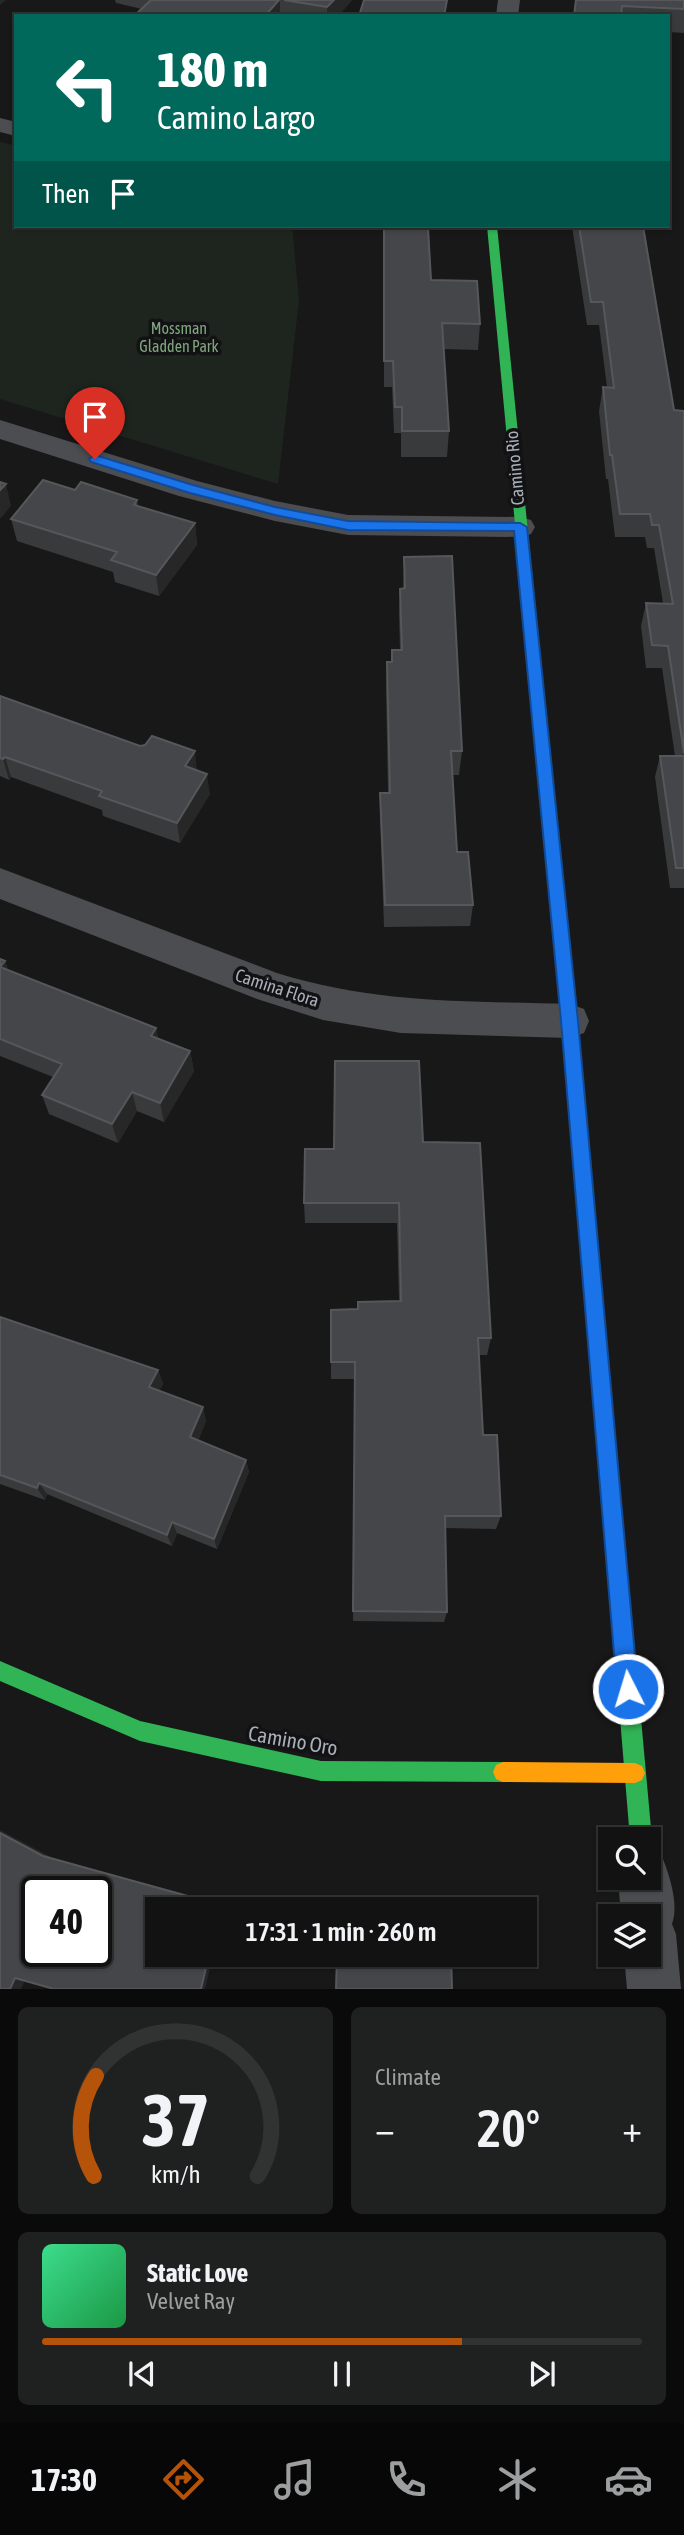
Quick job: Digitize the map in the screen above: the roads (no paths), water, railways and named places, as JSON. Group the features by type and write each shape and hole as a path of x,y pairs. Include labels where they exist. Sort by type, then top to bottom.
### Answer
{"street":[{"name":"Camino Rio","path":"492,228 569,1021 640,1827"},
{"path":"0,429 190,489 275,511 336,523 520,527"},
{"name":"Camina Flora","path":"0,883 271,988 323,1004 401,1016 569,1021"},
{"name":"Camino Oro","path":"0,1671 140,1731 321,1770 635,1773"},
{"path":"652,1967 654,1989"}],"park label":[{"name":"Mossman Gladden Park","path":"179,337"}]}
